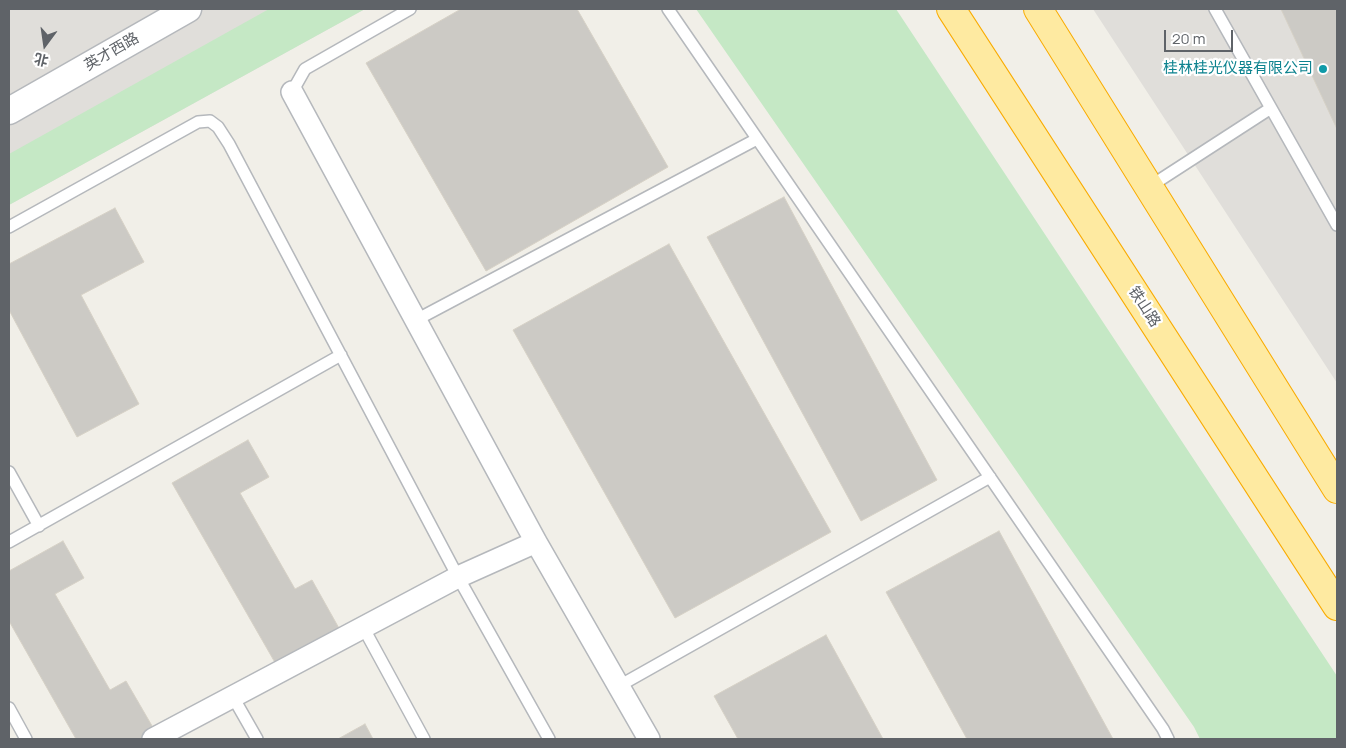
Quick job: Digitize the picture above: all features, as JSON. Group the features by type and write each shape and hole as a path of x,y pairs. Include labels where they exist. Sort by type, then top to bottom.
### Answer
{"highway":[{"name":"铁山路","path":"951,9 1337,606"},
{"path":"1038,9 1337,490"}],"street":[{"name":"英才西路","path":"9,111 188,9"},
{"path":"292,92 536,542 649,739"},
{"path":"153,739 458,577 536,542"}],"lane":[{"path":"292,92 305,69 410,9"},
{"path":"668,9 1163,728 1168,739"},
{"path":"1216,9 1337,225"},
{"path":"1149,187 1271,108"},
{"path":"9,228 198,122 210,121 218,127 229,144 458,577 549,739"},
{"path":"416,320 757,139"},
{"path":"9,542 341,355"},
{"path":"9,472 39,526"},
{"path":"619,686 990,477"},
{"path":"363,627 424,739"},
{"path":"233,697 257,739"},
{"path":"9,708 26,739"}],"shaded area":[{"path":"9,9 365,9 9,205"},
{"path":"1093,9 1337,9 1337,383"}],"green space":[{"path":"269,9 365,9 9,205 9,154"},
{"path":"696,9 896,9 1337,676 1337,739 1200,739 1194,727"}],"building":[{"path":"461,9 577,9 668,167 486,271 366,63"},
{"name":"桂林桂光仪器有限公司","path":"1281,9 1337,9 1337,129"},
{"path":"784,197 937,480 861,521 707,237"},
{"path":"115,208 144,262 81,295 139,404 77,437 9,310 9,264"},
{"path":"669,244 831,532 675,618 513,330"},
{"path":"248,440 269,477 240,493 295,589 312,580 340,630 277,666 172,483"},
{"path":"999,531 1113,739 967,739 886,592"},
{"path":"63,541 84,578 55,594 110,690 126,681 155,731 140,739 76,739 9,621 9,571"},
{"path":"826,635 883,739 738,739 714,696"},
{"path":"365,724 373,739 338,739"}],"place":[{"name":"桂林桂光仪器有限公司","path":"1323,69"}]}
